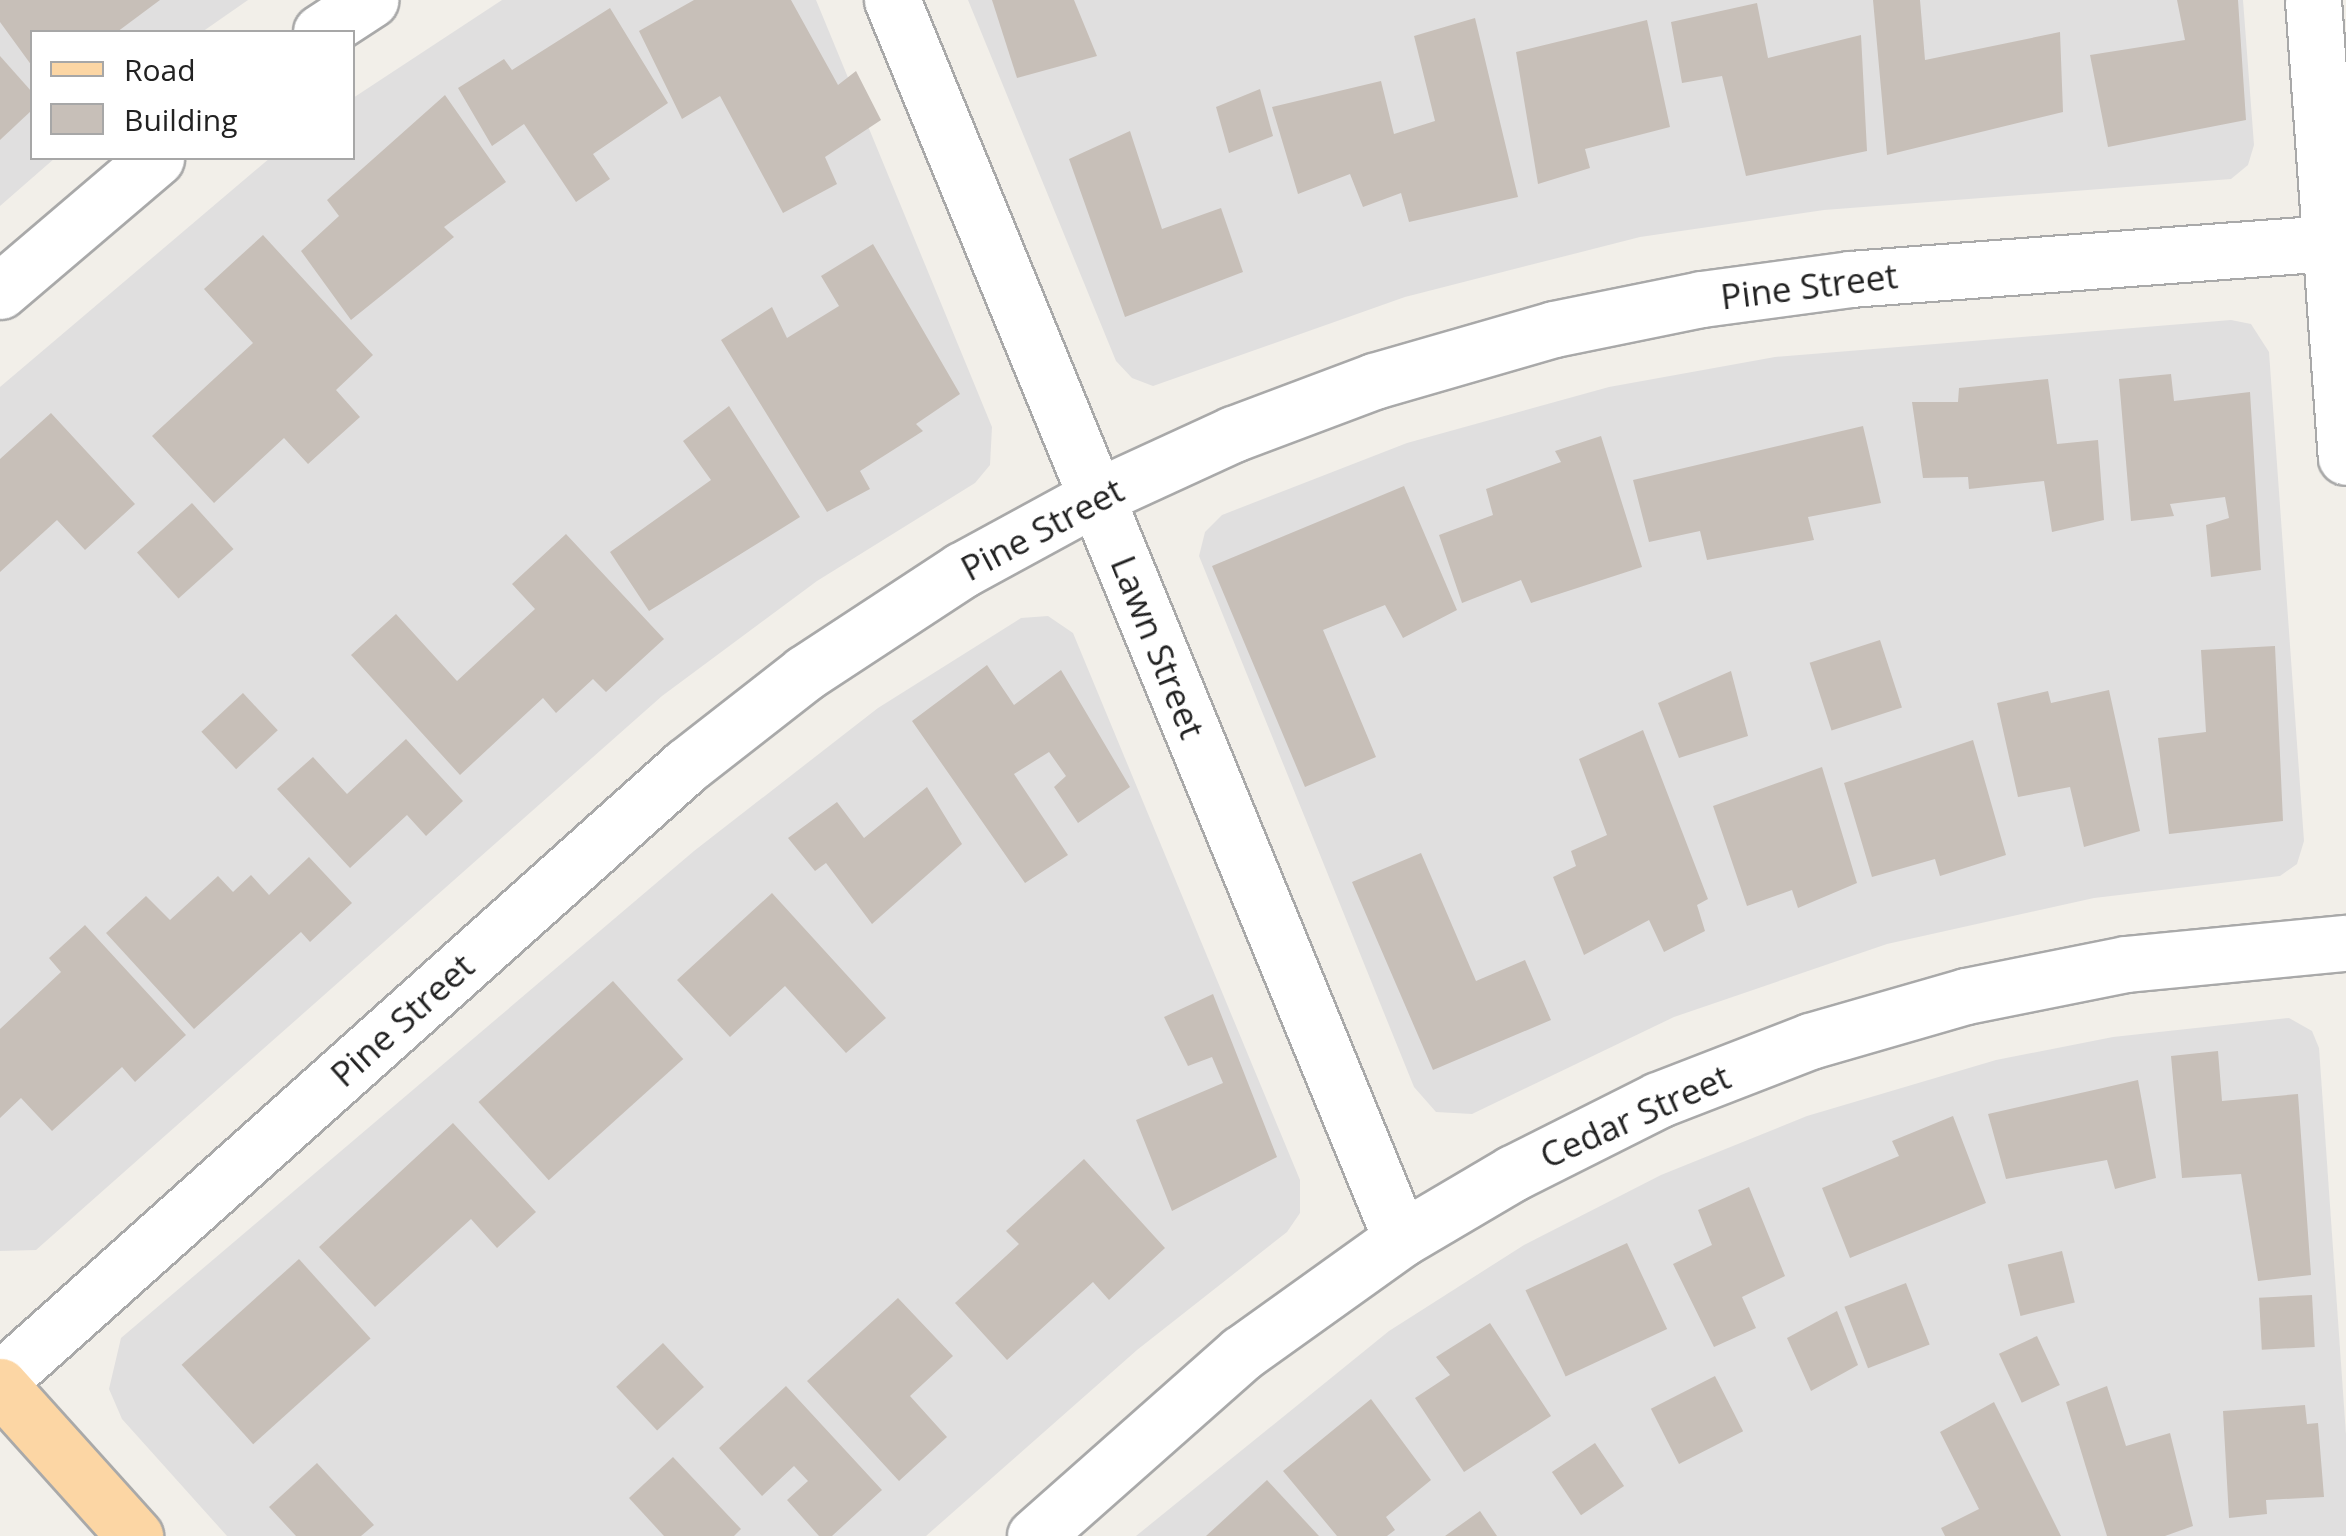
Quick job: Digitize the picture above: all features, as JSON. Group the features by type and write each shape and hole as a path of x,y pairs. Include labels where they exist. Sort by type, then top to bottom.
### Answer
{"main road":[{"path":"0,1383 135,1536"}],"street":[{"path":"324,30 370,0"},
{"name":"Lawn Street","path":"892,0 1401,1239"},
{"path":"2313,0 2338,242 2346,457"},
{"path":"0,292 154,160"},
{"name":"Pine Street","path":"0,1383 686,766 805,674 962,570 1096,497 1233,434 1374,381 1554,328 1701,298 1850,279 2338,242"},
{"name":"Cedar Street","path":"1035,1536 1242,1353 1401,1239 1512,1173 1658,1100 1810,1042 1966,996 2126,964 2346,943"}],"shaded area":[{"path":"0,0 248,0 205,30 30,30 30,160 53,160 0,206"},
{"path":"502,0 816,0 992,427 990,465 975,483 817,581 662,696 36,1250 0,1251 0,387 268,160 355,160 355,97"},
{"path":"968,0 2243,0 2254,145 2248,165 2231,179 1824,210 1640,237 1405,297 1153,386 1132,378 1116,361"},
{"path":"2231,320 2251,324 2269,352 2304,841 2297,864 2280,876 2094,898 1887,944 1674,1017 1472,1114 1436,1112 1414,1087 1199,556 1205,532 1222,515 1407,443 1609,387 1775,357"},
{"path":"1048,616 1073,633 1300,1180 1300,1213 1287,1232 1137,1350 926,1536 227,1536 122,1419 109,1389 121,1338 694,851 878,708 1021,618"},
{"path":"2289,1018 2312,1031 2319,1048 2346,1435 2346,1536 1136,1536 1389,1331 1524,1245 1661,1175 1807,1116 1996,1060 2113,1037"}],"building":[{"path":"0,0 160,0 120,30 30,30 30,63 0,22"},
{"path":"694,0 791,0 838,85 856,71 881,120 825,157 837,184 783,213 720,96 682,119 639,31"},
{"path":"992,0 1074,0 1097,56 1017,78"},
{"path":"1873,0 1920,0 1925,60 2060,32 2063,112 1887,155"},
{"path":"2177,0 2238,0 2246,120 2108,147 2090,55 2185,40"},
{"path":"1757,3 1768,58 1861,35 1867,151 1746,176 1722,76 1682,83 1671,22"},
{"path":"610,8 668,103 593,154 610,179 576,202 524,124 492,146 458,88 504,59 512,70"},
{"path":"1475,18 1518,197 1409,222 1401,193 1363,207 1350,174 1298,194 1272,107 1381,81 1394,134 1435,121 1414,36"},
{"path":"1647,20 1670,127 1585,149 1590,168 1538,184 1516,52"},
{"path":"0,56 30,90 30,112 0,140"},
{"path":"1260,89 1273,136 1229,153 1216,107"},
{"path":"445,95 506,182 444,227 454,237 351,320 301,251 339,216 327,200"},
{"path":"1130,131 1162,229 1221,208 1243,272 1125,317 1069,159"},
{"path":"263,235 373,355 336,390 360,417 308,464 284,438 214,503 152,436 253,343 204,289"},
{"path":"873,244 960,394 916,424 923,431 860,471 870,489 827,512 721,340 772,307 787,338 839,306 821,276"},
{"path":"2171,374 2174,401 2250,392 2261,570 2211,577 2206,525 2229,518 2225,497 2170,504 2174,516 2131,521 2119,379"},
{"path":"2048,379 2057,444 2098,440 2104,520 2052,532 2044,481 1969,489 1968,477 1923,478 1912,402 1958,402 1959,388"},
{"path":"729,406 800,517 649,611 610,552 711,480 683,441"},
{"path":"51,413 135,504 85,550 57,520 0,572 0,459"},
{"path":"1863,426 1881,503 1808,517 1814,540 1707,560 1700,531 1649,542 1633,480"},
{"path":"1601,436 1642,567 1531,603 1521,580 1462,603 1439,535 1493,515 1486,489 1561,462 1555,451"},
{"path":"1404,486 1457,610 1403,638 1385,605 1323,630 1376,757 1305,787 1212,566"},
{"path":"192,503 233,549 178,599 137,553"},
{"path":"566,534 664,639 606,692 593,679 556,713 543,698 460,775 351,655 396,614 457,681 535,609 512,584"},
{"path":"1880,640 1902,708 1832,730 1810,663"},
{"path":"2275,646 2283,821 2169,834 2158,738 2206,732 2201,650"},
{"path":"987,665 1014,705 1061,670 1130,787 1078,823 1054,787 1066,776 1049,752 1014,774 1068,855 1025,883 912,721"},
{"path":"1731,671 1748,736 1679,758 1658,703"},
{"path":"2109,690 2140,831 2084,847 2070,787 2018,797 1997,703 2048,691 2051,703"},
{"path":"243,693 278,730 236,769 201,732"},
{"path":"1643,730 1708,899 1697,905 1705,931 1664,952 1649,920 1584,955 1553,877 1576,866 1571,851 1607,835 1579,759"},
{"path":"406,739 463,801 426,836 407,815 350,868 277,789 313,757 347,794"},
{"path":"1973,740 2006,855 1940,876 1935,859 1872,877 1844,783"},
{"path":"1822,767 1857,883 1798,908 1792,890 1747,906 1713,806"},
{"path":"927,787 962,844 872,924 826,863 815,871 788,838 837,802 864,838"},
{"path":"1421,853 1476,981 1525,960 1551,1020 1433,1070 1352,882"},
{"path":"309,857 352,903 310,942 301,932 194,1029 106,933 146,896 170,920 218,876 233,892 251,875 269,895"},
{"path":"772,893 886,1018 846,1053 785,986 730,1037 677,980"},
{"path":"85,925 186,1035 135,1082 122,1067 52,1131 21,1098 0,1118 0,1029 61,972 49,958"},
{"path":"613,981 683,1059 549,1180 478,1102"},
{"path":"1213,994 1277,1157 1172,1211 1136,1120 1223,1083 1212,1057 1188,1066 1164,1017"},
{"path":"2218,1051 2222,1101 2298,1094 2311,1275 2258,1281 2241,1174 2182,1178 2171,1056"},
{"path":"2138,1080 2156,1178 2115,1189 2107,1160 2006,1179 1988,1114"},
{"path":"1953,1116 1986,1203 1850,1258 1822,1188 1899,1156 1892,1141"},
{"path":"453,1123 536,1212 497,1248 471,1219 375,1307 319,1247"},
{"path":"1084,1159 1165,1248 1109,1300 1093,1282 1007,1360 955,1303 1019,1244 1006,1231"},
{"path":"1749,1187 1785,1276 1742,1297 1756,1328 1714,1347 1673,1264 1712,1245 1698,1210"},
{"path":"1627,1243 1667,1329 1566,1376 1525,1290"},
{"path":"2062,1251 2075,1302 2020,1316 2008,1265"},
{"path":"299,1259 371,1339 253,1444 182,1365"},
{"path":"1906,1283 1930,1345 1868,1368 1844,1307"},
{"path":"2312,1295 2315,1347 2262,1350 2259,1298"},
{"path":"898,1298 953,1356 910,1396 947,1437 899,1481 807,1381"},
{"path":"1837,1311 1858,1365 1811,1391 1787,1338"},
{"path":"1490,1323 1551,1416 1464,1472 1415,1398 1450,1375 1436,1357"},
{"path":"2037,1336 2060,1385 2022,1403 1999,1354"},
{"path":"663,1343 704,1387 657,1431 616,1387"},
{"path":"1715,1376 1743,1431 1679,1464 1651,1409"},
{"path":"786,1386 882,1490 832,1536 819,1536 787,1500 808,1481 794,1466 762,1496 719,1448"},
{"path":"2107,1386 2126,1446 2170,1433 2193,1526 2165,1536 2107,1536 2066,1402"},
{"path":"1371,1399 1431,1480 1386,1517 1395,1530 1387,1536 1337,1536 1283,1471"},
{"path":"1994,1402 2061,1536 1945,1536 1941,1528 1979,1509 1940,1432"},
{"path":"2305,1405 2307,1424 2318,1423 2324,1497 2266,1500 2267,1514 2229,1518 2223,1411"},
{"path":"1595,1443 1624,1486 1581,1515 1552,1472"},
{"path":"673,1457 741,1529 734,1536 664,1536 629,1498"},
{"path":"317,1463 374,1525 361,1536 296,1536 269,1507"},
{"path":"1267,1480 1319,1536 1206,1536"},
{"path":"1480,1511 1497,1536 1445,1536"}]}
